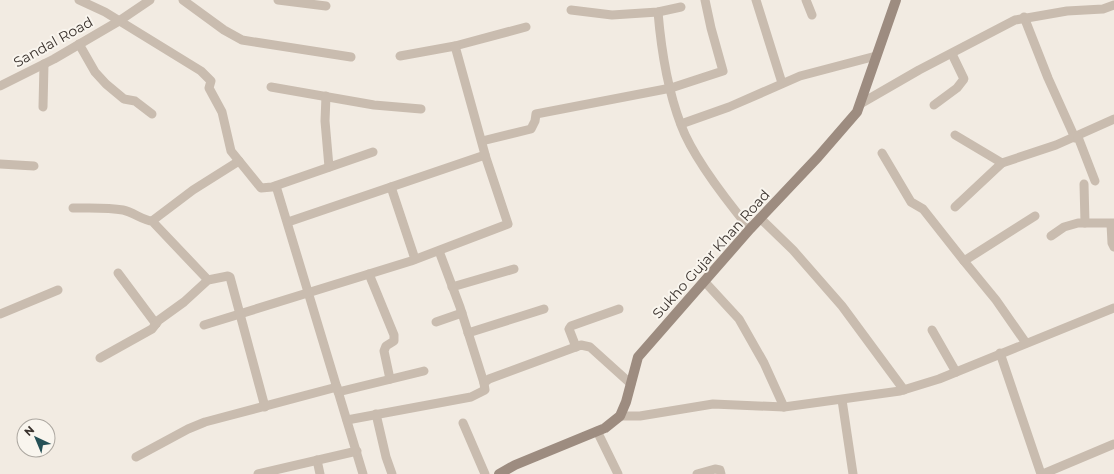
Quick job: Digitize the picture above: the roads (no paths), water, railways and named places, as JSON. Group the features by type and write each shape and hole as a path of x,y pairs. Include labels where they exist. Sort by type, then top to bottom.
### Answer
{"main road":[{"name":"Sukho Gujar Khan Road","path":"620,416 638,357 750,229 818,157 857,112 896,0"},
{"path":"499,474 515,465 605,428 620,416"}],"street":[{"path":"79,0 105,12 199,69 211,81 210,88 222,112 231,151 261,188 276,186 373,152"},
{"name":"Sandal Road","path":"0,86 44,64 119,21 149,0"},
{"path":"183,0 224,30 242,40 352,57"},
{"path":"278,0 326,6"},
{"path":"482,141 531,129 535,121 536,114 671,88 723,71 710,28 705,0"},
{"path":"756,0 782,83"},
{"path":"806,0 812,15"},
{"path":"860,104 919,70 952,54 1002,26 1024,17 1103,9 1114,5"},
{"path":"572,10 612,15 658,12 681,7"},
{"path":"658,12 661,41 680,124 708,172 730,205 750,229"},
{"path":"1024,17 1048,78 1077,137 1095,181"},
{"path":"400,56 455,46 526,27"},
{"path":"79,44 95,72 106,84 124,99 135,101 152,114"},
{"path":"204,324 310,293 415,259 508,224 486,155 455,46"},
{"path":"934,105 957,88 964,79 952,54"},
{"path":"680,124 729,107 782,83 815,71 876,56"},
{"path":"43,107 44,64"},
{"path":"271,87 374,105 421,110"},
{"path":"326,96 325,121 330,167"},
{"path":"954,207 1002,163 1077,137 1114,119"},
{"path":"955,135 1002,163"},
{"path":"882,153 911,202 923,209 996,300 1026,342"},
{"path":"288,222 486,155"},
{"path":"152,221 193,190 239,161"},
{"path":"0,164 34,166"},
{"path":"1084,184 1085,223"},
{"path":"276,186 310,293 363,474"},
{"path":"391,187 415,259"},
{"path":"72,208 122,210 138,214 147,221 152,221 208,280"},
{"path":"964,261 1035,216"},
{"path":"760,218 793,250 842,306 904,390"},
{"path":"1051,236 1064,227 1085,223 1112,224 1112,243 1114,247"},
{"path":"347,420 471,397 485,390 462,314 439,251"},
{"path":"452,287 514,269"},
{"path":"118,273 156,324"},
{"path":"369,274 394,335 394,341 386,346 384,350 390,379"},
{"path":"100,358 152,329 208,280 228,276 230,277 265,407"},
{"path":"704,281 739,319 741,325 764,363 784,407"},
{"path":"0,314 58,290"},
{"path":"620,416 640,416 713,404 784,407 842,400 904,390 939,379 1026,342 1114,308"},
{"path":"468,334 544,309"},
{"path":"576,347 569,329 571,326 619,309"},
{"path":"436,322 462,314"},
{"path":"932,330 956,372"},
{"path":"484,383 493,377 581,345 590,347 631,384"},
{"path":"1000,353 1042,474 1114,444"},
{"path":"136,457 188,429 265,407 424,371"},
{"path":"842,400 853,474"},
{"path":"376,414 386,457 392,474"},
{"path":"463,423 485,474"},
{"path":"597,431 618,474"},
{"path":"258,474 357,451"},
{"path":"317,460 320,474"},
{"path":"697,474 715,469 720,470 721,474"}]}
